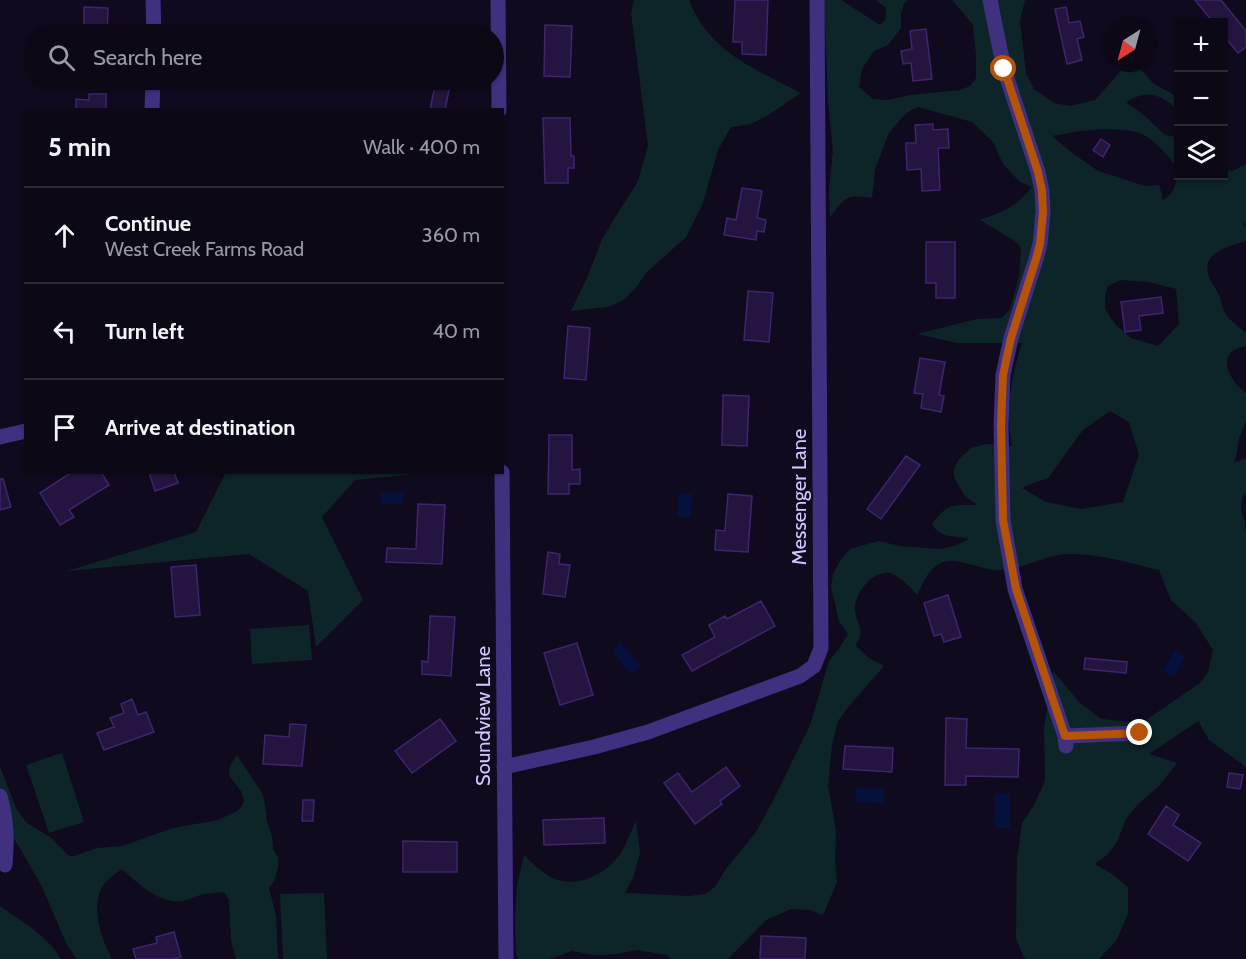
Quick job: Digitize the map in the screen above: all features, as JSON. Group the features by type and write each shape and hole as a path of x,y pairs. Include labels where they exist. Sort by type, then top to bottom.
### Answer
{"street":[{"path":"153,0 154,24"},
{"path":"498,0 498,24"},
{"name":"Messenger Lane","path":"504,767 594,747 648,732 800,676 813,666 821,648 817,0"},
{"path":"990,0 1004,69 1038,172 1043,212 1040,244 1011,338 1003,375 1001,425 1003,520 1016,589 1066,741 1140,733"},
{"path":"152,108 153,90"},
{"path":"499,90 499,108"},
{"path":"0,437 24,431"},
{"name":"Soundview Lane","path":"502,474 506,959"},
{"path":"0,796 7,836 5,865"}],"green space":[{"path":"634,0 689,0 708,33 721,46 751,67 801,93 751,124 731,127 718,150 703,203 686,237 646,273 635,289 622,301 607,307 571,311 603,237 638,181 648,145 631,13"},
{"path":"824,0 841,0 880,25 886,19 886,8 876,0 907,0 901,14 901,28 888,45 874,51 862,69 859,87 873,99 888,100 910,95 960,90 970,86 976,78 973,25 952,0 1025,0 1020,21 1026,73 1034,89 1054,103 1070,106 1095,100 1119,72 1143,72 1154,84 1174,95 1174,106 1153,95 1141,96 1126,102 1165,135 1174,137 1174,164 1146,136 1128,130 1104,129 1052,136 1071,152 1098,171 1145,186 1159,185 1162,200 1172,192 1176,180 1228,180 1228,169 1231,172 1246,164 1246,222 1243,224 1246,227 1246,241 1219,251 1209,260 1207,266 1209,277 1219,295 1225,313 1246,333 1246,346 1230,354 1227,366 1234,381 1246,393 1246,420 1234,462 1246,459 1246,493 1242,498 1241,509 1246,534 1246,767 1209,740 1198,721 1149,754 1177,763 1159,786 1137,805 1126,819 1117,842 1108,854 1095,864 1128,887 1128,914 1116,941 1099,959 1025,959 1016,939 1017,859 1022,823 1033,807 1045,781 1044,729 1053,671 1080,703 1101,719 1131,722 1146,720 1200,683 1208,672 1213,650 1195,622 1171,600 1159,570 1122,561 1069,554 1050,557 1011,569 995,570 947,561 936,566 929,573 917,595 897,576 887,573 880,574 863,587 856,600 855,612 860,635 855,645 869,658 884,666 838,721 832,745 828,786 836,831 837,882 823,915 809,910 791,909 766,920 728,959 672,959 666,955 637,950 595,955 572,951 550,959 518,959 515,918 517,885 524,855 544,873 558,880 567,882 585,879 602,871 617,859 636,821 640,853 633,878 625,893 689,896 705,894 715,887 725,870 756,832 773,801 810,725 829,661 848,634 839,621 831,587 833,574 840,561 850,549 878,541 901,546 940,549 969,539 943,534 932,524 946,509 961,505 977,505 964,495 954,477 954,468 959,459 971,448 986,444 1012,446 1009,402 1022,343 957,343 917,334 977,319 1002,318 1010,309 1019,277 1021,248 1015,241 980,220 1009,208 1032,187 1020,182 1003,164 993,142 972,122 918,107 906,113 889,133 875,169 872,198 857,196 847,198 830,217 829,189 833,150 828,102","holes":["1120,280 1149,282 1176,289 1179,324 1158,346 1131,338 1115,324 1105,309 1108,286","1110,411 1129,422 1139,454 1123,502 1081,509 1046,502 1022,488 1048,478 1083,430"]},
{"path":"225,474 416,474 355,480 322,517 363,600 316,647 308,591 249,554 67,571 196,532"},
{"path":"309,625 312,660 252,664 250,629"},
{"path":"62,753 84,822 49,833 26,765"},
{"path":"237,755 262,793 273,849 278,857 278,868 269,888 276,916 278,959 236,959 231,941 229,900 224,892 203,894 182,901 166,900 150,892 122,869 103,886 97,906 101,934 112,959 77,959 66,943 43,889 20,848 0,819 0,767 17,810 27,823 50,837 69,856 74,856 97,848 122,846 173,828 218,820 237,811 244,800 241,791 230,777 229,771"},
{"path":"324,893 327,959 283,959 280,894"},
{"path":"0,906 42,936 61,959 0,959"}],"shaded area":[{"path":"403,492 403,504 381,504 381,493"},
{"path":"678,494 692,494 691,517 677,517"},
{"path":"621,643 641,666 631,674 612,651"},
{"path":"1175,650 1185,656 1174,677 1163,671"},
{"path":"856,788 885,789 884,803 856,802"},
{"path":"995,793 1010,794 1010,828 994,828"}],"building":[{"path":"735,0 768,0 766,55 742,54 742,42 733,42"},
{"path":"1195,0 1221,0 1246,31 1246,47 1238,53 1228,41 1228,18 1210,18"},
{"path":"84,7 108,8 107,24 84,24"},
{"path":"1066,7 1069,23 1080,21 1084,37 1077,39 1082,60 1067,64 1055,9"},
{"path":"545,25 572,26 570,77 544,76"},
{"path":"926,29 932,79 913,81 911,63 903,64 901,51 912,49 910,31"},
{"path":"434,90 449,90 445,108 430,108"},
{"path":"89,94 106,94 106,108 76,108 76,99 89,100"},
{"path":"543,118 570,118 571,156 574,156 574,168 568,168 568,183 545,183"},
{"path":"933,124 933,130 948,129 949,148 938,148 940,190 922,191 921,169 907,170 906,143 916,143 915,125"},
{"path":"1101,139 1110,145 1103,157 1093,150"},
{"path":"742,188 762,191 757,218 766,220 764,232 757,231 756,240 724,235 727,218 736,220"},
{"path":"926,242 955,242 955,298 936,298 936,283 926,283"},
{"path":"748,291 773,293 769,342 744,340"},
{"path":"1161,297 1163,313 1139,316 1141,330 1125,332 1121,302"},
{"path":"568,326 590,328 586,380 564,378"},
{"path":"920,358 945,362 939,395 944,396 941,412 921,408 923,394 914,393"},
{"path":"723,395 749,396 747,446 722,445"},
{"path":"549,435 572,435 572,470 580,469 580,484 569,484 569,494 548,494"},
{"path":"906,456 920,465 881,519 867,509"},
{"path":"69,474 102,474 109,485 69,510 74,517 60,525 40,493"},
{"path":"150,474 175,474 178,483 155,491"},
{"path":"0,479 3,479 11,507 0,510"},
{"path":"728,494 752,496 748,552 715,550 716,530 725,531"},
{"path":"418,504 445,505 442,564 386,562 387,548 416,549"},
{"path":"548,552 560,554 559,564 570,565 565,597 543,594"},
{"path":"196,565 200,615 175,617 171,567"},
{"path":"948,595 961,637 944,642 941,634 934,636 924,603"},
{"path":"761,601 775,626 692,671 682,655 715,637 709,625 725,616 727,619"},
{"path":"430,616 455,617 451,676 422,674 422,661 428,662"},
{"path":"577,643 593,695 560,705 544,653"},
{"path":"1085,658 1127,662 1126,673 1084,669"},
{"path":"132,699 138,715 146,712 154,732 104,750 97,733 114,727 110,718 124,713 121,704"},
{"path":"946,718 967,719 966,748 1019,749 1018,777 966,776 966,785 945,785"},
{"path":"440,719 456,741 412,773 395,751"},
{"path":"290,724 306,725 302,766 263,764 265,735 289,737"},
{"path":"845,746 893,748 892,772 843,769"},
{"path":"726,767 740,786 720,801 722,804 695,824 664,783 678,773 692,792"},
{"path":"1229,773 1243,775 1240,789 1227,787"},
{"path":"303,800 314,800 313,821 302,821"},
{"path":"1166,806 1179,815 1173,825 1201,843 1188,861 1148,834"},
{"path":"604,818 605,843 544,845 543,820"},
{"path":"403,841 457,842 457,872 403,872"},
{"path":"174,932 181,957 136,959 133,949 157,943 156,937"},
{"path":"761,936 806,938 805,959 760,959"}],"route":[{"path":"1004,69 1038,172 1043,212 1040,244 1011,338 1003,375 1001,425 1003,520 1016,589 1065,736 1140,733"}]}
